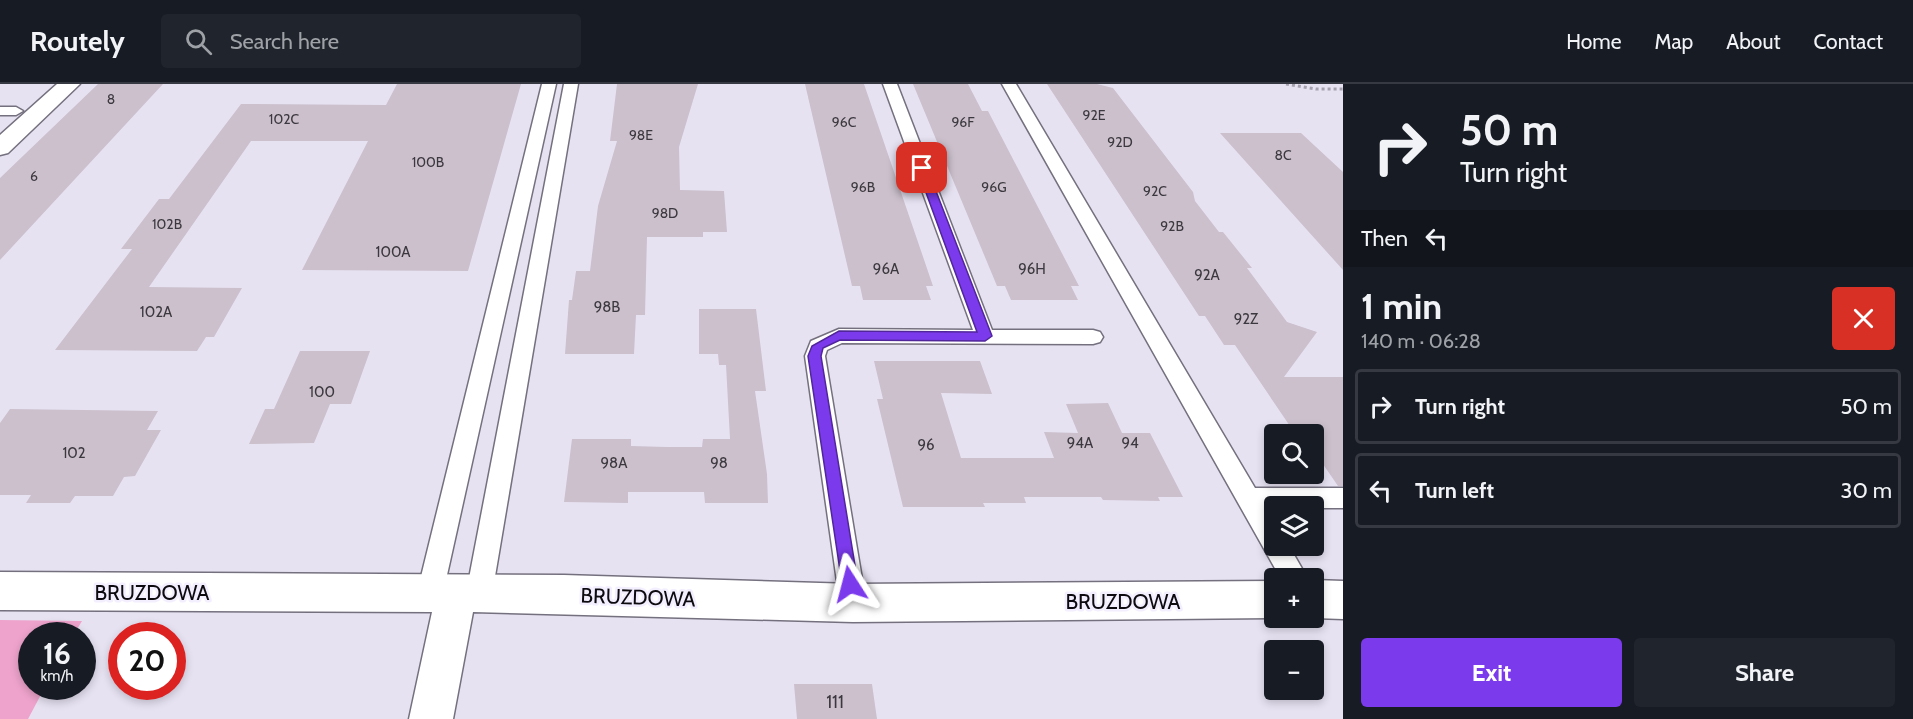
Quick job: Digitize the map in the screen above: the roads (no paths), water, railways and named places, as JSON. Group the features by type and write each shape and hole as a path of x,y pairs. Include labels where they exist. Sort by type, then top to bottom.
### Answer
{"street":[{"path":"0,148 69,84"},
{"name":"BRUZDOWA","path":"0,591 455,593 853,603 1264,600"},
{"path":"431,719 455,593"},
{"path":"1324,599 1343,600"}],"lane":[{"path":"455,593 549,84"},
{"path":"455,593 571,84"},
{"path":"890,84 985,336"},
{"path":"1009,84 1264,525"},
{"path":"0,111 16,111"},
{"path":"853,603 814,356 818,346 839,336 1093,336"},
{"path":"1248,498 1343,498"}]}
